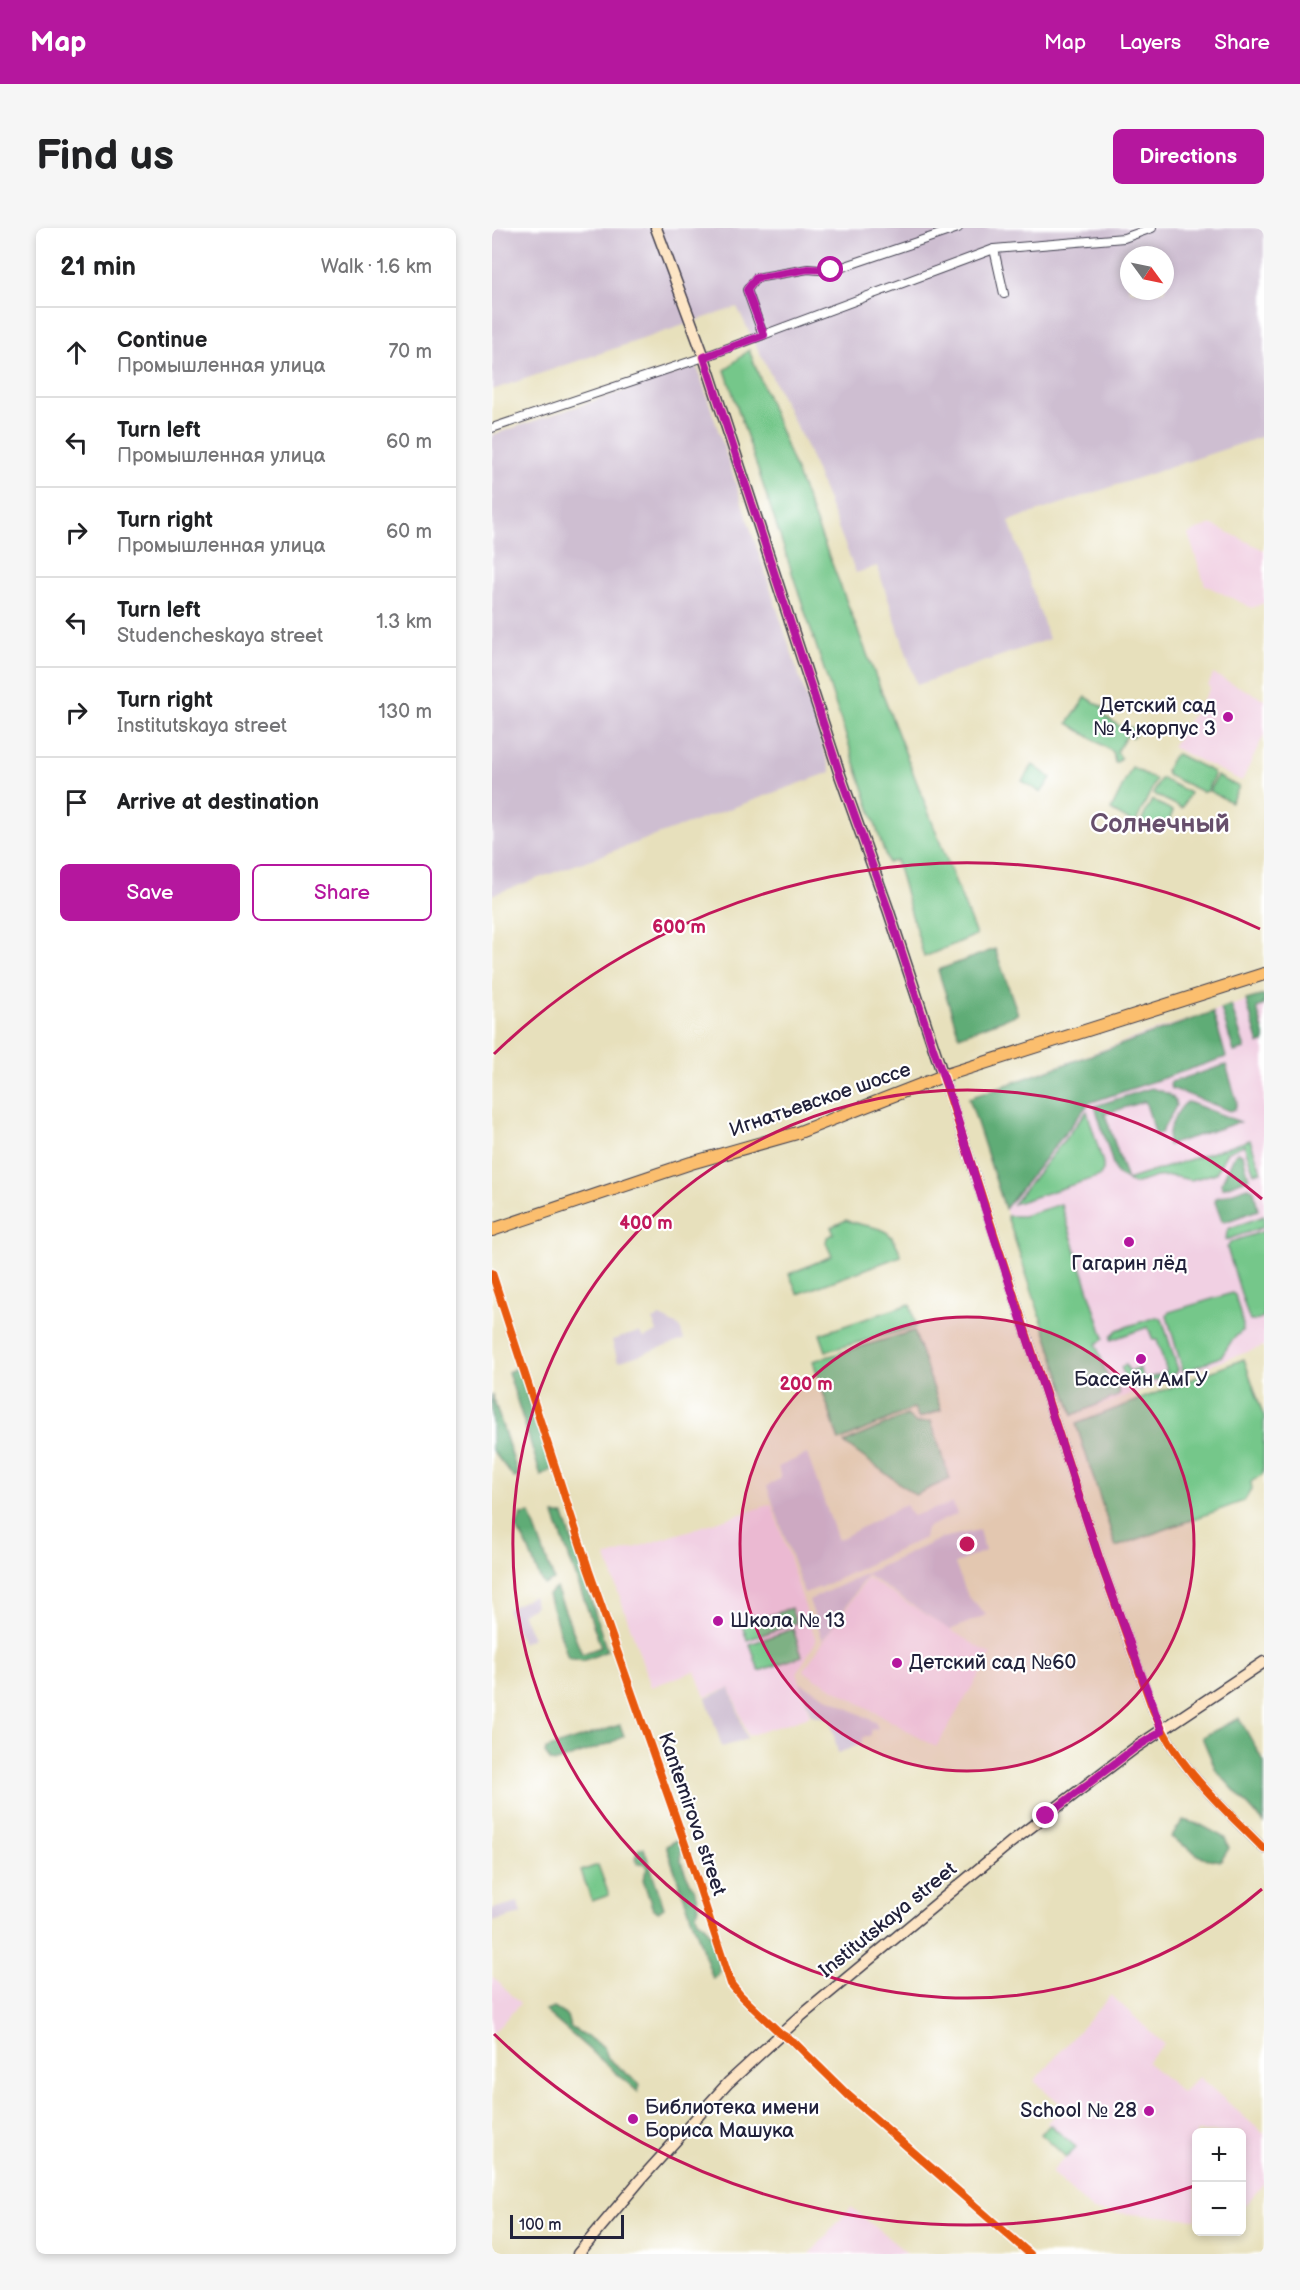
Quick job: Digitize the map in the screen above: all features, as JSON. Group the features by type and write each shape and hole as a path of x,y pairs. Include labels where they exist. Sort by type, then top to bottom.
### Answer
{"main road":[{"path":"656,228 704,357 836,764 888,909 943,1077"},
{"name":"Игнатьевское шоссе","path":"492,1230 691,1163 797,1133 943,1077 1264,974"},
{"name":"Institutskaya street","path":"578,2254 641,2179 728,2083 822,1998 1010,1843 1135,1748 1264,1662"}],"street":[{"path":"764,335 747,290 756,278 808,269 831,270 958,228"},
{"path":"492,428 704,357 994,249 1124,238 1152,228"},
{"path":"994,249 1004,294"},
{"path":"943,1077 1099,1558 1162,1731 1190,1775 1264,1849"},
{"name":"Kantemirova street","path":"492,1274 590,1571 731,1984 781,2034 794,2042 848,2095 1030,2254"}],"shaded area":[{"path":"492,228 1264,228 1264,436 1009,521 1049,639 917,685 877,566 856,573 807,448 737,307 492,390"},
{"path":"697,366 831,772 492,895 492,435"},
{"path":"1211,524 1264,550 1264,603 1252,608 1205,585 1188,534"},
{"name":"Детский сад № 4,корпус 3","path":"1213,674 1264,699 1264,735 1242,781 1172,747 1210,688 1208,686"},
{"path":"1264,995 1264,1346 1073,1415 969,1098 1159,1029"},
{"path":"660,1317 680,1327 684,1340 618,1362 612,1340 639,1332 644,1338 657,1332 653,1320"},
{"path":"807,1454 838,1540 906,1504 912,1516 953,1503 957,1514 926,1528 924,1538 804,1593 767,1486 781,1478 778,1467"},
{"name":"Школа № 13","path":"772,1504 816,1641 797,1673 810,1716 748,1736 730,1688 705,1697 695,1671 651,1687 606,1557"},
{"path":"979,1530 985,1551 955,1564 968,1596 986,1615 950,1630 867,1575 823,1641 809,1600 942,1538"},
{"name":"Детский сад №60","path":"867,1578 991,1655 936,1747 803,1671"},
{"path":"533,1596 536,1606 522,1613 533,1638 522,1643 507,1609"},
{"path":"800,1683 875,1722 878,1728 871,1730 871,1735 862,1738 862,1744 838,1753 830,1719 811,1715"},
{"path":"730,1688 747,1739 722,1747 706,1698"},
{"path":"518,1902 521,1914 492,1922 492,1909"},
{"path":"492,1976 520,2004 492,2034"},
{"name":"School № 28","path":"1111,1995 1164,2044 1147,2062 1182,2092 1199,2077 1264,2134 1264,2183 1246,2204 1246,2128 1192,2128 1192,2219 1093,2211 1051,2172 1076,2147 1047,2123 1063,2106 1034,2081"},
{"path":"851,2207 908,2254 810,2254"}],"green space":[{"path":"749,350 976,935 924,957 896,860 888,863 725,370"},
{"path":"1086,697 1104,708 1105,716 1127,731 1130,727 1137,729 1136,734 1132,737 1127,735 1117,751 1121,758 1115,763 1113,752 1068,723"},
{"path":"1177,754 1213,772 1214,775 1207,791 1203,792 1167,775 1166,770 1173,756"},
{"path":"1033,765 1051,778 1041,793 1022,781"},
{"path":"1132,767 1156,780 1135,824 1111,810"},
{"path":"1217,776 1239,787 1231,802 1209,791"},
{"path":"1161,778 1190,793 1182,808 1153,794"},
{"path":"1152,800 1173,811 1169,821 1138,827"},
{"path":"995,949 1018,1014 959,1036 938,970"},
{"path":"1264,995 1264,1005 1257,1008 1264,1035 1264,1043 1259,1044 1246,1000"},
{"path":"1231,1005 1245,1049 1234,1052 1221,1009"},
{"path":"1213,1012 1226,1057 1089,1103 1005,1209 969,1098"},
{"path":"1226,1065 1237,1102 1235,1109 1230,1111 1171,1088 1171,1082"},
{"path":"1151,1088 1174,1099 1176,1106 1161,1133 1156,1135 1145,1101 1105,1114 1127,1180 1116,1174 1095,1106"},
{"path":"1187,1102 1240,1122 1168,1145 1168,1135 1173,1122 1179,1110"},
{"path":"1087,1111 1103,1163 1100,1176 1013,1204"},
{"path":"1250,1140 1261,1171 1254,1173 1244,1145 1227,1152 1216,1173 1191,1180 1172,1176 1156,1177 1134,1184 1127,1180"},
{"path":"1238,1152 1243,1155 1249,1178 1223,1188 1221,1184"},
{"path":"1248,1187 1254,1190 1258,1210 1225,1222 1222,1221 1215,1202 1216,1198"},
{"path":"1061,1204 1104,1339 1096,1344 1111,1387 1117,1386 1120,1393 1118,1396 1073,1415 1007,1216 1023,1216"},
{"path":"1264,1216 1264,1227 1226,1240 1227,1231 1230,1228"},
{"path":"846,1220 886,1232 897,1245 901,1256 798,1294 789,1274 832,1256 826,1243 827,1237 834,1234 831,1227"},
{"path":"1264,1231 1264,1317 1250,1321 1227,1248 1230,1242"},
{"path":"1232,1293 1235,1295 1243,1325 1242,1331 1232,1340 1222,1356 1183,1371 1167,1316 1169,1312"},
{"path":"910,1304 916,1327 826,1351 820,1334"},
{"path":"1156,1317 1161,1318 1163,1322 1178,1370 1176,1373 1130,1389 1121,1367 1126,1365 1129,1371 1139,1368 1144,1380 1167,1372 1157,1340 1153,1340 1148,1327 1111,1340 1111,1337 1117,1330"},
{"path":"914,1331 941,1410 919,1418 914,1408 839,1441 813,1361"},
{"path":"1244,1359 1264,1417 1263,1474 1251,1482 1252,1489 1244,1501 1116,1547 1076,1424"},
{"path":"518,1367 553,1469 541,1476 508,1372"},
{"path":"492,1394 519,1477 514,1478 492,1450"},
{"path":"907,1415 916,1423 931,1421 950,1479 915,1495 844,1443"},
{"path":"530,1514 554,1580 544,1585 526,1543 516,1529 521,1515"},
{"path":"554,1515 564,1515 607,1651 583,1661 568,1658 548,1595 556,1588 582,1654 601,1647"},
{"path":"791,1608 796,1623 747,1640 742,1625"},
{"path":"793,1629 802,1656 759,1671 750,1644"},
{"path":"1239,1718 1264,1762 1264,1823 1216,1770 1202,1737"},
{"path":"620,1725 624,1736 611,1743 556,1762 551,1761 545,1753 546,1749"},
{"path":"1183,1820 1201,1825 1225,1838 1229,1848 1221,1861 1203,1858 1171,1837"},
{"path":"677,1840 681,1845 684,1870 697,1894 698,1920 707,1929 716,1951 719,1973 713,1979 666,1846"},
{"path":"640,1848 644,1848 664,1908 658,1912 652,1907 643,1879 647,1868 644,1863 638,1864 636,1860 636,1854"},
{"path":"598,1865 609,1895 592,1901 581,1871"},
{"path":"554,2008 567,2016 570,2027 604,2047 608,2058 640,2085 638,2092 545,2011"},
{"path":"1050,2125 1076,2147 1066,2157 1041,2134"}],"cycle path":[{"path":"943,1076 1099,1558 1153,1710 1175,1750 1201,1785 1264,1849"},
{"path":"492,1273 589,1571 686,1847 731,1984 781,2034 794,2042 848,2095 1030,2254"}],"place":[{"name":"Детский сад № 4,корпус 3","path":"1228,717"},
{"name":"Гагарин лёд","path":"1129,1242"},
{"name":"Бассейн АмГУ","path":"1141,1359"},
{"name":"Школа № 13","path":"718,1621"},
{"name":"Детский сад №60","path":"897,1663"},
{"name":"School № 28","path":"1149,2111"},
{"name":"Библиотека имени Бориса Машука","path":"633,2119"}],"district":[{"name":"Солнечный","path":"1160,824"}],"route":[{"path":"831,270 808,269 756,278 747,290 764,335 704,357 747,496 952,1101 1099,1558 1162,1731 1135,1748 1046,1816"}]}
